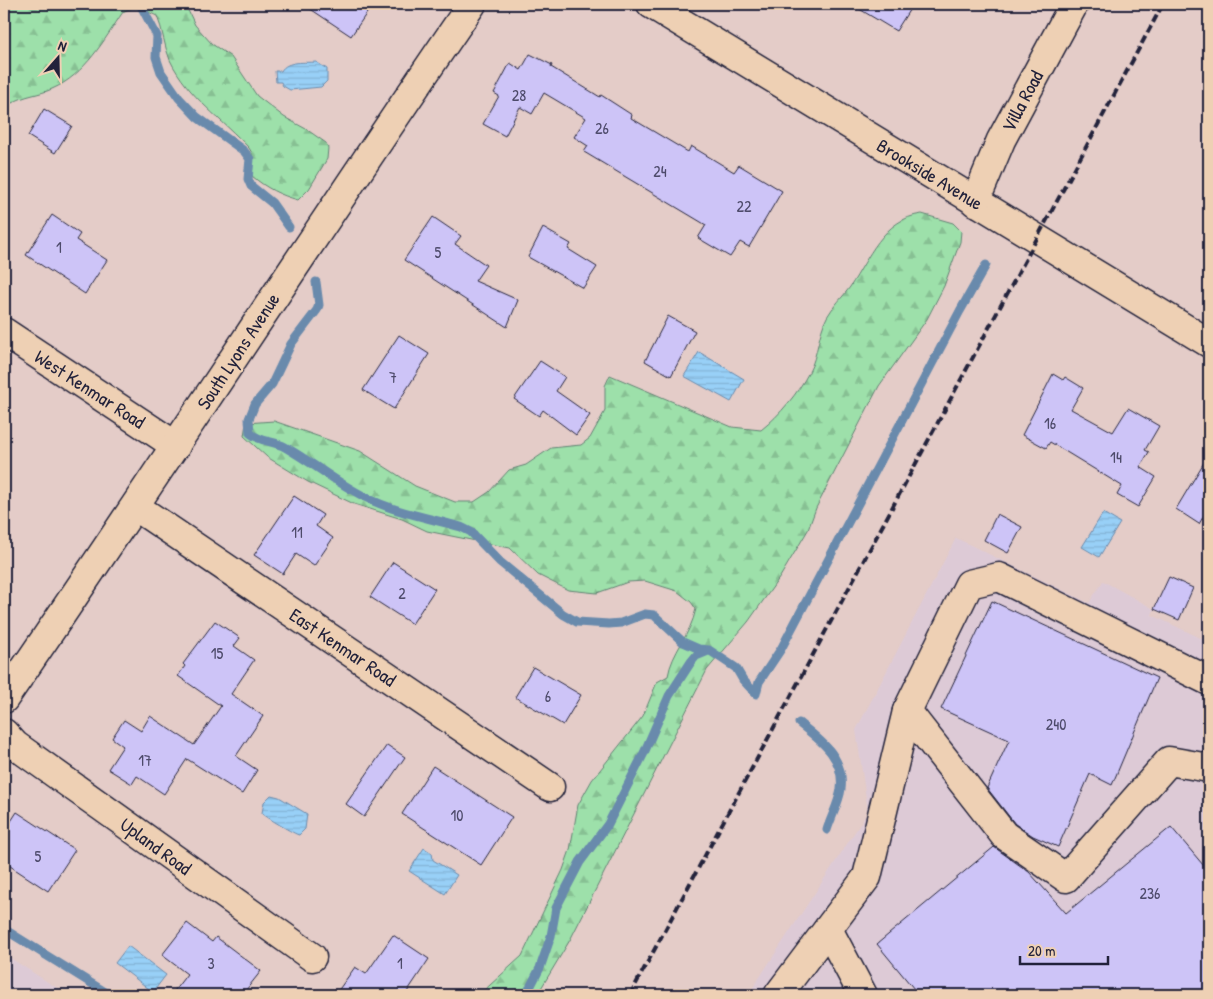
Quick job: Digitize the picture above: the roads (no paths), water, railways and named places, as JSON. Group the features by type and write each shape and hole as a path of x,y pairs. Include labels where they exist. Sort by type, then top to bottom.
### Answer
{"street":[{"name":"South Lyons Avenue","path":"4,698 136,507 309,243 472,4"},
{"name":"Brookside Avenue","path":"651,4 1209,343"},
{"name":"Villa Road","path":"975,202 1001,140 1074,4"},
{"name":"West Kenmar Road","path":"4,332 176,446"},
{"name":"East Kenmar Road","path":"136,507 550,787"},
{"path":"778,995 867,877 907,711 969,584 998,577 1209,681"},
{"path":"907,711 1004,835 1066,878 1169,761 1209,768"},
{"name":"Upland Road","path":"4,733 15,745 312,957"},
{"path":"828,929 863,995"}],"water":[{"path":"316,62 327,69 327,81 321,87 290,90 283,86 281,82 276,82 275,71 281,71 284,67 292,64"},
{"path":"699,352 744,379 731,402 684,376"},
{"path":"1103,513 1120,523 1099,557 1082,547"},
{"path":"271,795 279,797 307,814 305,829 299,835 262,813 264,802"},
{"path":"424,848 432,853 433,860 457,875 445,894 409,871"},
{"path":"128,946 166,975 153,992 115,963"}],"waterway":[{"path":"140,4 157,36 156,57 161,72 179,98 197,117 244,151 250,159 248,179 251,186 272,203 289,227"},
{"path":"316,282 319,305 317,310 291,344 272,384 255,404 249,419 250,433 258,438 285,447 345,486 376,502 400,511 461,527 471,532 500,562 563,614 577,622 621,623 645,614 654,615 683,642 699,649 709,650 736,668 743,680 756,694 759,682 781,649 986,265"},
{"path":"526,995 540,968 551,936 556,908 580,862 608,824 644,753 669,696 696,656 708,651"},
{"path":"799,723 823,743 839,768 841,789 827,830"},
{"path":"4,929 110,995"}],"railway":[{"path":"630,995 1163,4"}]}
